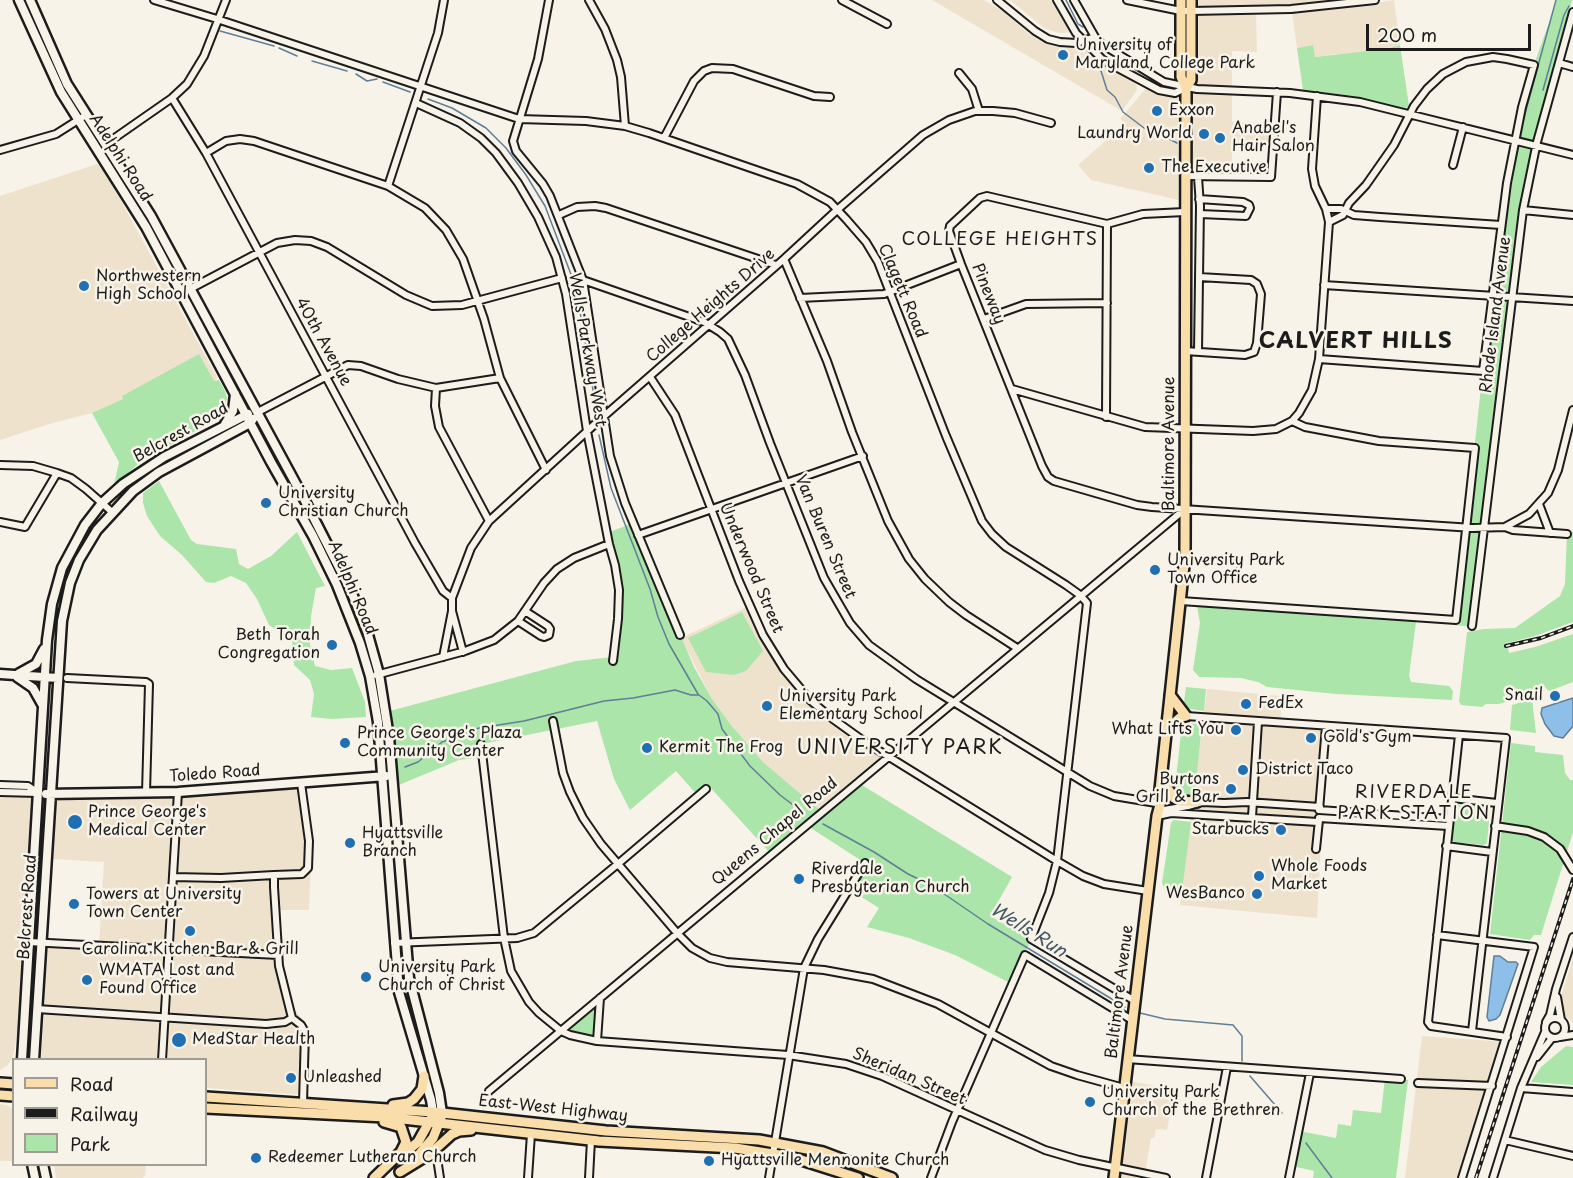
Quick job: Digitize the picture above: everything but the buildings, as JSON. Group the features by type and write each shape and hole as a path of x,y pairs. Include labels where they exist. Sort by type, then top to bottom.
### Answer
{"main road":[{"name":"Adelphi Road","path":"19,0 55,81 132,203 258,412 351,591 367,631 380,674 385,705 411,992 441,1102 436,1117"},
{"name":"Adelphi Road","path":"30,0 62,75 151,216 235,394 299,510 337,585 360,643 370,676 378,722 400,1000 436,1117"},
{"name":"Baltimore Avenue","path":"1114,1178 1168,728 1186,547 1183,509 1185,176 1186,88 1191,80 1186,11 1181,0"},
{"name":"Baltimore Avenue","path":"1186,11 1191,0"},
{"path":"222,427 233,411 235,394"},
{"name":"Belcrest Road","path":"22,1058 47,640 52,604 62,568 77,538 102,503 137,473 246,414 258,412"},
{"name":"Belcrest Road","path":"34,1058 50,794 62,678 63,614 70,583 90,540 112,512 133,491 153,476 250,423 258,412"},
{"path":"14,675 36,664 47,640"},
{"path":"0,674 62,678"},
{"path":"14,675 33,688 43,709"},
{"path":"1168,728 1181,717 1186,716 1170,695"},
{"name":"Toledo Road","path":"38,793 178,792 393,776"},
{"path":"1162,780 1174,798 1180,801 1197,802"},
{"path":"335,1105 408,1103 419,1094 424,1076"},
{"name":"East-West Highway","path":"207,1097 335,1105 436,1117 606,1131 733,1137 776,1142 830,1154 892,1178"},
{"path":"238,1110 275,1105 296,1106 303,1103"},
{"name":"East-West Highway","path":"207,1108 320,1115 436,1117 531,1134 591,1140 735,1148 773,1153 819,1164 854,1177"},
{"path":"320,1115 339,1119 385,1122 401,1127 406,1137 405,1146 375,1178"},
{"path":"396,1175 429,1144 436,1117"},
{"path":"375,1178 418,1142 436,1117"},
{"path":"396,1175 431,1153 446,1138 459,1131 507,1131"}],"street":[{"name":"Clagett Road","path":"154,0 519,119 586,121 626,126 797,184 822,196 869,247 890,292 982,521 1006,547 1080,595"},
{"path":"106,144 172,98 187,84 200,64 226,0"},
{"path":"388,186 438,33 444,0"},
{"path":"549,0 538,59 513,135 514,146 543,184 559,215 583,280 610,456 620,490 680,635"},
{"path":"589,0 605,29 621,77 626,126"},
{"path":"842,0 887,24"},
{"path":"997,0 1048,39 1067,43 1083,42 1095,37"},
{"path":"1057,0 1083,42 1103,60 1148,86 1172,93 1186,88"},
{"path":"1074,0 1095,37 1110,50 1152,77 1186,88 1317,96 1360,102 1412,113 1573,156"},
{"path":"1127,0 1186,11 1256,11 1375,0"},
{"name":"Rhode Island Avenue","path":"1472,626 1523,210 1536,146 1573,12"},
{"name":"Rhode Island Avenue","path":"1319,359 1483,370 1491,296 1515,141 1534,65 1493,57 1466,62 1449,70 1435,81 1414,106 1412,113"},
{"path":"1559,63 1573,67"},
{"path":"664,138 694,81 704,71 712,68 733,69 814,96 830,97"},
{"path":"959,73 972,89 979,111"},
{"path":"1185,176 1271,177 1277,93"},
{"path":"1012,389 1145,427 1253,431 1276,429 1292,421 1312,390 1319,359 1329,222 1326,209 1315,186 1312,169 1317,96"},
{"name":"40th Avenue","path":"172,98 206,153 415,543 443,591 452,598"},
{"name":"Wells Parkway West","path":"416,103 460,123 481,138 502,160 538,217 562,278 588,431 619,590 613,661"},
{"name":"College Heights Drive","path":"443,657 452,610 452,598 471,548 489,521 837,210 923,135 949,120 979,111 1015,113 1052,123"},
{"path":"1329,222 1343,215 1366,185 1412,113"},
{"path":"0,150 56,134 86,115"},
{"path":"1453,165 1463,127"},
{"path":"206,153 226,141 248,140 388,186 425,208 446,230 463,259 478,301 500,378 546,470"},
{"path":"1198,177 1200,214 1198,352"},
{"name":"Pineway","path":"1185,212 1143,214 1107,224 1001,198 982,197 950,226 949,231 961,264 1042,466 1050,478 1137,505 1466,527 1505,527"},
{"path":"1199,199 1243,202 1250,208 1246,216 1200,214"},
{"path":"559,215 577,207 606,208 776,265"},
{"path":"1326,209 1341,209 1354,214 1371,216 1501,225"},
{"path":"1523,210 1573,215"},
{"path":"1106,417 1107,224"},
{"path":"186,292 287,240 311,241 341,254 422,303 446,307 478,301 562,278"},
{"path":"784,259 827,361 852,432 888,521 905,551 918,571 940,594 966,615 1017,648"},
{"path":"800,298 879,295 961,264"},
{"path":"1185,351 1245,355 1254,352 1257,343 1261,294 1257,284 1251,280 1199,277"},
{"name":"Van Buren Street","path":"583,280 710,324 725,336 734,349 824,578 850,623 863,639 885,658 1067,773 1105,793 1171,813 1252,817 1319,814"},
{"path":"1324,285 1573,301"},
{"path":"984,319 1026,304 1107,303"},
{"path":"258,412 344,366 357,365 398,379 436,388 500,378"},
{"name":"Underwood Street","path":"650,378 675,415 755,619 777,660 801,690 823,712 865,742 1057,861 1083,876 1104,884 1148,891"},
{"path":"436,388 435,406 439,427 489,521"},
{"path":"1505,527 1530,514 1548,493 1558,470 1573,410"},
{"path":"1181,601 1456,620 1474,448 1379,441 1305,427 1292,421"},
{"path":"638,535 863,456"},
{"path":"0,465 33,466 70,478 112,512"},
{"path":"0,522 25,526 57,473"},
{"path":"1539,504 1550,533"},
{"name":"Queens Chapel Road","path":"1162,526 1169,508"},
{"name":"Queens Chapel Road","path":"489,1091 1183,509"},
{"path":"1505,527 1513,530 1568,534"},
{"path":"370,676 463,652 494,640 518,621 544,583 557,569 574,558 609,544"},
{"path":"1080,595 1085,600 1087,608 1057,861 1049,892 1031,939 1135,1001"},
{"name":"College Heights Drive","path":"452,610 463,652"},
{"path":"518,621 541,636 549,635 548,626 525,611"},
{"path":"62,678 149,684 146,793"},
{"path":"1186,716 1506,738 1472,1031"},
{"path":"553,721 563,773 570,792 590,829 692,948 719,960 853,974 900,988 938,1004 1051,1066 1124,1088"},
{"path":"1252,817 1258,722"},
{"path":"1316,849 1326,726"},
{"path":"1459,735 1428,1024 1507,1036"},
{"path":"482,744 504,938 511,971 520,989 539,1013 561,1030"},
{"path":"173,877 221,878 302,873 308,868 309,841 301,783"},
{"name":"Toledo Road","path":"0,785 28,786 38,793"},
{"path":"394,943 523,937 540,929 706,789"},
{"name":"Toledo Road","path":"0,792 38,793"},
{"path":"162,1058 178,792"},
{"path":"1452,798 1497,803"},
{"name":"Van Buren Street","path":"1157,807 1188,806 1197,802 1253,802 1319,814 1449,823"},
{"path":"1495,826 1528,831 1544,837 1560,849 1573,870"},
{"path":"1446,846 1492,852"},
{"path":"769,1178 804,968 818,939 865,863"},
{"path":"274,875 278,955 292,1018 301,1025 305,1032 303,1103"},
{"path":"1437,935 1534,947 1462,1178"},
{"path":"1493,1178 1521,1089 1545,1032 1556,988 1573,937"},
{"path":"29,942 278,955"},
{"path":"931,1178 1025,955 1132,1020"},
{"path":"1533,1062 1554,1038 1564,1032 1556,988"},
{"path":"597,1041 600,998"},
{"path":"37,1009 266,1024 285,1022 292,1018"},
{"path":"1546,1022 1551,1018 1573,1028"},
{"name":"Sheridan Street","path":"561,1030 581,1038 597,1041 788,1055 858,1067 1056,1154 1166,1178"},
{"path":"1545,1032 1554,1038 1573,1035"},
{"path":"1127,1059 1401,1079"},
{"path":"1206,1178 1227,1067"},
{"path":"1289,1178 1310,1073"},
{"path":"1418,1083 1492,1086"},
{"path":"1521,1089 1573,1092"},
{"path":"528,1178 531,1134"},
{"path":"589,1178 591,1140"},
{"path":"1505,1140 1573,1156"},
{"path":"437,1158 440,1178"}],"shaded area":[{"name":"University of Maryland, College Park","path":"932,0 984,0 1004,12 1039,40 1051,44 1083,42 1099,57 1136,84 1137,90 1122,111"},
{"name":"University of Maryland, College Park","path":"1010,0 1055,0 1075,32 1059,33 1044,28"},
{"path":"1191,0 1334,0 1332,6 1256,11 1257,52 1232,51 1232,122 1273,125 1273,142 1232,142 1232,177 1186,177 1183,201 1091,180 1078,165 1126,123 1120,119 1148,86 1172,93 1188,85"},
{"path":"1394,0 1400,45 1388,48 1385,59 1336,54 1315,57 1312,45 1297,48 1292,12"},
{"name":"Northwestern High School","path":"97,164 102,166 217,377 215,381 123,399 92,413 0,440 0,196"},
{"name":"University Park Elementary School","path":"749,606 784,670 823,712 887,757 822,812 763,762 731,725 712,699 681,638"},
{"path":"1207,689 1282,696 1280,726 1323,729 1317,821 1322,822 1317,918 1180,905"},
{"path":"0,782 34,784 20,1018 13,1057 8,1065 0,1070"},
{"path":"305,787 312,839 309,910 278,910 282,955 292,1006 309,1027 304,1095 207,1088 207,1058 41,1058 48,942 99,945 104,862 53,859 56,798 106,800"},
{"path":"1573,958 1573,1023 1565,1016 1561,997"},
{"path":"1422,1036 1506,1042 1462,1178 1405,1178"},
{"path":"1125,1080 1175,1090 1167,1130 1156,1129 1154,1138 1151,1138 1145,1173 1159,1178 1114,1178"},
{"path":"0,1104 12,1108 12,1161 0,1161"},
{"path":"54,1166 146,1166 145,1176 142,1178 56,1178"}],"green space":[{"path":"1557,0 1572,0 1529,165 1472,627 1455,625 1491,296 1522,107"},
{"path":"1313,45 1315,57 1386,49 1400,45 1409,106 1404,109 1353,96 1303,90 1297,48"},
{"path":"199,354 214,381 219,380 225,391 227,398 220,417 139,463 114,485 119,462 92,413 123,399 122,396"},
{"path":"159,481 191,540 197,544 236,549 239,564 248,569 271,556 297,532 325,586 316,588 311,616 310,645 315,666 331,670 352,668 365,702 366,717 332,719 311,717 314,694 310,680 294,665 292,641 269,625 257,599 246,583 231,576 214,583 206,582 182,555 160,536 147,516 143,493"},
{"path":"633,523 694,667 712,699 763,762 822,812 857,782 1012,877 990,916 1031,939 1012,984 955,955 909,938 867,927 879,908 849,889 865,863 806,825 771,854 709,786 698,796 676,771 630,810 614,779 597,721 482,744 483,757 459,760 394,787 386,712 576,661 613,657 619,590 607,533"},
{"path":"1573,529 1573,622 1535,636 1507,643 1509,653 1573,634 1573,682 1549,691 1544,686 1536,688 1523,697 1499,704 1486,704 1482,707 1461,705 1459,701 1467,632 1515,628 1560,596 1565,584 1567,533 1572,533"},
{"path":"1197,606 1416,622 1409,676 1411,682 1449,686 1453,691 1452,700 1336,694 1267,687 1241,678 1199,677 1193,670 1200,623"},
{"path":"742,612 763,651 746,671 734,675 706,672 688,638"},
{"path":"1186,687 1206,689 1204,711 1187,707 1184,702"},
{"path":"1532,699 1536,733 1510,730 1512,705"},
{"path":"1182,723 1202,724 1195,793 1185,796 1179,795 1175,789"},
{"path":"1511,743 1535,746 1535,752 1563,755 1565,773 1570,780 1573,780 1573,832 1541,935 1534,935 1530,940 1490,934"},
{"path":"1458,804 1490,809 1487,843 1484,845 1452,840 1455,806"},
{"path":"1173,820 1191,822 1181,899 1172,891 1165,890 1162,883"},
{"path":"600,998 597,1041 561,1031"},
{"path":"1566,1046 1573,1047 1573,1085 1531,1082 1541,1067"},
{"path":"1385,1078 1408,1080 1396,1178 1313,1178 1314,1171 1292,1166 1299,1131 1336,1138 1338,1124 1351,1126 1353,1110 1381,1113"}],"water":[{"path":"1573,698 1573,726 1563,738 1554,736 1545,724 1541,714 1542,708"},
{"path":"1494,956 1500,956 1508,962 1518,964 1500,1015 1489,1021 1487,1017"}],"waterway":[{"path":"1066,0 1078,24 1083,27"},
{"path":"1520,132 1556,0"},
{"path":"1543,90 1564,15 1569,6"},
{"path":"220,31 274,46"},
{"path":"279,48 297,56"},
{"path":"312,61 347,71"},
{"path":"1101,71 1107,90 1115,97 1123,112 1144,128 1177,143"},
{"path":"356,74 367,81 377,79"},
{"path":"383,82 410,92"},
{"path":"428,99 452,108 486,128 506,148 545,206 572,277 597,414"},
{"path":"1509,191 1513,166"},
{"path":"599,435 611,488 650,589 658,617 669,644 698,694"},
{"path":"405,767 418,762 442,742 479,728 524,721 604,701 675,690 699,695 707,701 718,714 722,729 750,766 780,795 805,814"},
{"name":"Wells Run","path":"823,824 931,885 988,924 1125,1007"},
{"name":"Wells Run","path":"1140,1013 1165,1019 1233,1025 1242,1036 1242,1061"},
{"name":"Wells Run","path":"1250,1076 1282,1113"},
{"name":"Wells Run","path":"1306,1143 1332,1178"}],"railway":[{"path":"1506,646 1541,638 1573,626"},
{"path":"1476,1178 1573,879"}],"place":[{"name":"University of Maryland, College Park","path":"1063,55"},
{"name":"Exxon","path":"1157,111"},
{"name":"Laundry World","path":"1204,134"},
{"name":"Anabel's Hair Salon","path":"1220,138"},
{"name":"The Executive","path":"1149,168"},
{"name":"Northwestern High School","path":"84,286"},
{"name":"University Christian Church","path":"266,503"},
{"name":"University Park Town Office","path":"1155,570"},
{"name":"Beth Torah Congregation","path":"332,645"},
{"name":"Snail","path":"1555,696"},
{"name":"FedEx","path":"1246,704"},
{"name":"University Park Elementary School","path":"767,706"},
{"name":"What Lifts You","path":"1236,730"},
{"name":"Gold's Gym","path":"1311,738"},
{"name":"Prince George's Plaza Community Center","path":"345,743"},
{"name":"Kermit The Frog","path":"647,748"},
{"name":"District Taco","path":"1243,770"},
{"name":"Burtons Grill & Bar","path":"1231,789"},
{"name":"Prince George's Medical Center","path":"75,822"},
{"name":"Starbucks","path":"1281,830"},
{"name":"Hyattsville Branch","path":"350,843"},
{"name":"Whole Foods Market","path":"1259,876"},
{"name":"Riverdale Presbyterian Church","path":"799,879"},
{"name":"WesBanco","path":"1257,894"},
{"name":"Towers at University Town Center","path":"74,904"},
{"name":"Carolina Kitchen Bar & Grill","path":"190,931"},
{"name":"University Park Church of Christ","path":"366,977"},
{"name":"WMATA Lost and Found Office","path":"87,980"},
{"name":"MedStar Health","path":"179,1040"},
{"name":"Unleashed","path":"291,1078"},
{"name":"University Park Church of the Brethren","path":"1090,1102"},
{"name":"Redeemer Lutheran Church","path":"256,1158"},
{"name":"Hyattsville Mennonite Church","path":"709,1161"}],"district":[{"name":"COLLEGE HEIGHTS","path":"1000,240"},
{"name":"CALVERT HILLS","path":"1356,342"},
{"name":"UNIVERSITY PARK","path":"900,748"},
{"name":"RIVERDALE PARK STATION","path":"1414,803"}]}
